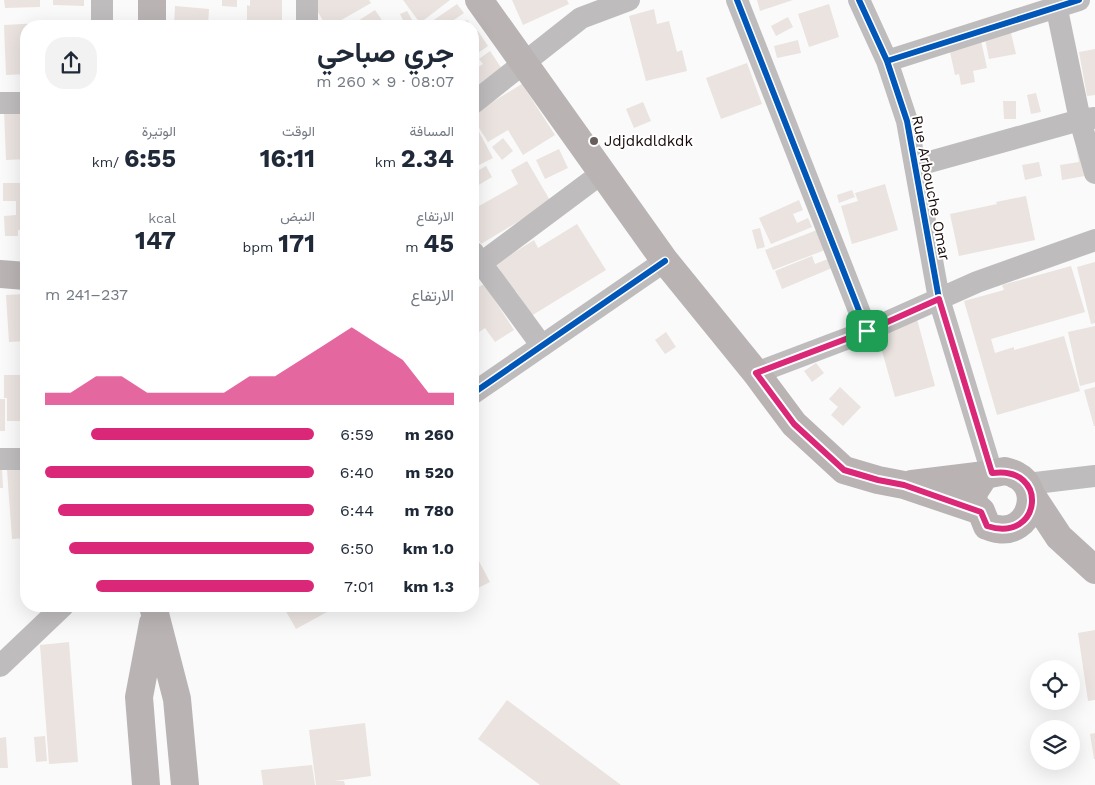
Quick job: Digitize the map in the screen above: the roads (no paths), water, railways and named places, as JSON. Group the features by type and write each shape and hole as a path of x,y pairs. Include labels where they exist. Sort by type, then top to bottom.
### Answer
{"main road":[{"path":"152,0 152,20"},
{"path":"479,0 665,261 756,373 794,424 844,470 904,485 981,512"},
{"path":"0,274 20,276"},
{"path":"904,485 1005,471 1017,475 1029,490 1059,537 1095,570"},
{"path":"988,474 974,492 973,504 981,512 987,526 1000,530 1013,528 1059,537"},
{"path":"1013,528 1024,521 1031,510 1029,490"},
{"path":"146,785 139,697 157,612"},
{"path":"159,612 177,699 185,785"}],"street":[{"path":"102,0 102,20"},
{"path":"479,98 524,63 578,9 629,0"},
{"path":"737,0 867,331"},
{"name":"Rue Arbouche Omar","path":"859,0 887,61 906,121 939,299 988,474"},
{"path":"887,61 1056,3 1079,0"},
{"path":"1056,3 1087,119 1095,173"},
{"path":"0,103 20,104"},
{"path":"915,166 1087,119"},
{"path":"479,259 602,173"},
{"path":"756,373 867,331 976,282 1095,240"},
{"path":"479,389 665,261"},
{"path":"479,265 542,346"},
{"path":"0,459 20,459"},
{"path":"1029,490 1095,476"},
{"path":"0,666 57,612"}],"place":[{"name":"Jdjdkdldkdk","path":"594,141"}]}
